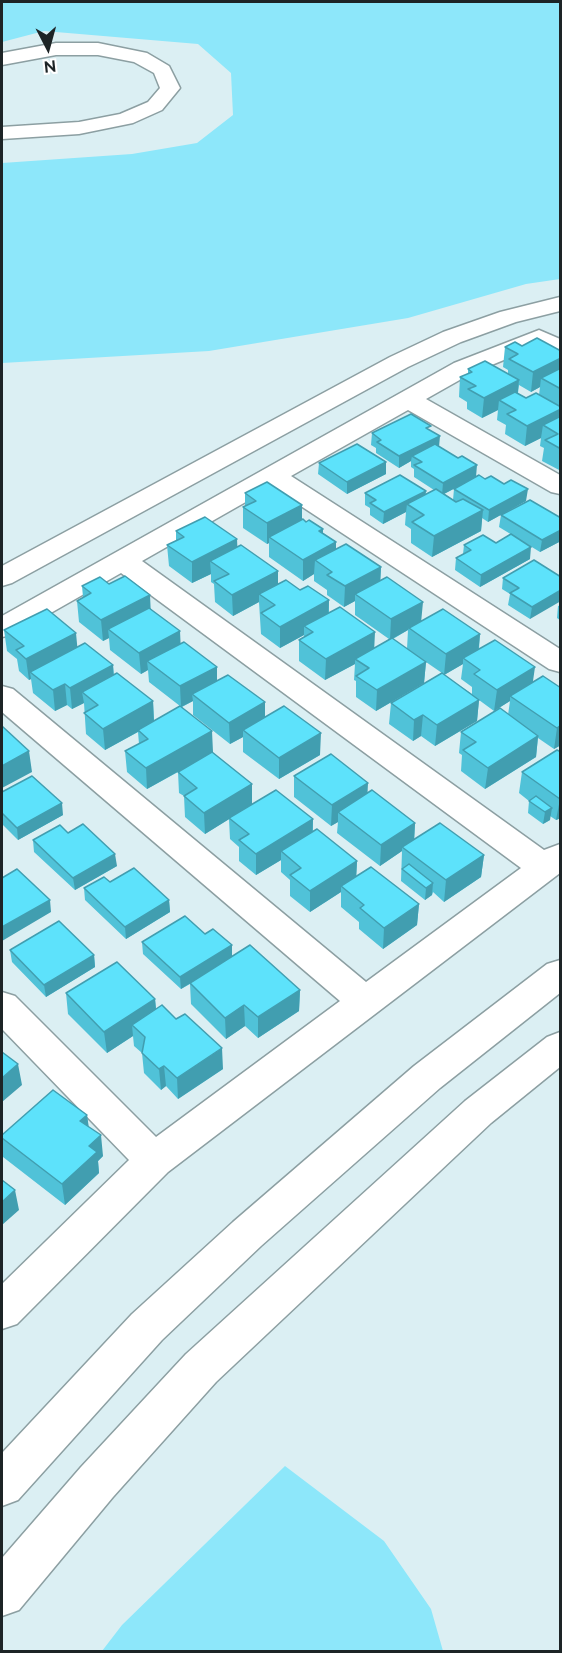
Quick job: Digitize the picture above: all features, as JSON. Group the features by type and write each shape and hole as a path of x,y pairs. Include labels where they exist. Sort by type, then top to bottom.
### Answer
{"street":[{"path":"2,59 56,49 98,49 140,57 162,70 170,88 155,106 126,119 79,128 2,133"},
{"path":"2,577 399,362 452,337 508,317 561,304"},
{"path":"2,628 463,368 539,337 561,348"},
{"path":"408,399 561,486"},
{"path":"272,475 561,662"},
{"path":"2,1311 154,1160 553,862 122,560"},
{"path":"4,702 365,1001"},
{"path":"2,1485 147,1327 247,1234 427,1077 561,974"},
{"path":"2,1006 154,1160"},
{"path":"2,1593 97,1482 201,1368 478,1112 561,1047"}],"shaded area":[{"path":"2,2 560,2 560,279 526,284 408,318 209,351 2,363 2,163 132,154 197,143 233,115 231,73 198,44 44,31 2,42"},
{"path":"285,1466 384,1541 431,1609 443,1651 102,1651 122,1625"}],"building":[{"path":"537,338 561,351 561,358 533,372 509,359 518,354 505,347 515,342 522,346"},
{"path":"485,361 519,380 484,398 468,389 476,386 460,377 472,372 468,369"},
{"path":"561,368 561,389 541,378"},
{"path":"515,392 526,398 536,393 561,409 527,426 507,414 516,410 499,400"},
{"path":"411,414 431,426 426,428 440,436 399,456 377,442 381,440 372,433"},
{"path":"561,416 561,449 545,440 558,434 543,425"},
{"path":"357,444 386,462 347,482 319,463"},
{"path":"435,444 458,458 462,456 477,465 443,483 414,465 422,462 412,456"},
{"path":"400,475 426,491 384,512 370,503 376,500 365,493"},
{"path":"479,475 485,479 491,476 504,484 511,480 528,489 489,510 454,489"},
{"path":"267,482 302,505 267,523 243,507 256,501 245,493"},
{"path":"436,489 456,502 463,499 483,510 434,536 412,522 424,515 407,504"},
{"path":"530,500 561,518 561,530 542,540 501,515"},
{"path":"205,517 237,539 192,562 167,545 184,537 176,531"},
{"path":"303,519 323,529 319,531 336,542 303,560 269,537"},
{"path":"511,534 531,547 481,575 456,558 471,550 464,545 483,535 496,543"},
{"path":"346,544 381,567 345,586 327,575 332,572 315,560"},
{"path":"241,545 278,571 232,595 214,581 229,574 210,561"},
{"path":"534,560 561,577 561,590 532,607 510,593 519,588 503,578"},
{"path":"125,576 150,595 101,620 77,601 91,593 82,586 100,577 109,584"},
{"path":"387,577 423,602 391,619 355,594"},
{"path":"286,580 300,590 308,586 329,600 280,627 261,613 275,605 259,594"},
{"path":"340,607 375,632 326,659 299,640 313,632 304,626"},
{"path":"149,608 180,631 139,653 108,629"},
{"path":"47,609 76,633 26,659 16,650 24,646 4,630"},
{"path":"443,609 480,634 446,654 409,628"},
{"path":"392,638 426,662 377,690 356,676 369,668 355,659"},
{"path":"495,640 535,667 497,690 474,674 480,670 463,658"},
{"path":"184,642 217,667 180,686 147,661"},
{"path":"85,643 113,665 70,688 65,684 53,690 30,672"},
{"path":"117,673 153,701 103,729 84,713 98,705 82,692"},
{"path":"442,673 479,700 437,725 423,715 414,720 391,703"},
{"path":"228,675 265,702 229,723 192,694"},
{"path":"543,676 561,688 561,725 557,728 510,696"},
{"path":"180,706 212,731 146,768 125,751 148,739 138,730"},
{"path":"284,706 321,733 279,758 243,730"},
{"path":"500,708 538,736 488,768 463,750 476,742 461,732"},
{"path":"2,726 29,751 2,766"},
{"path":"557,750 561,752 561,799 522,772"},
{"path":"212,752 252,784 204,813 184,796 197,788 178,772"},
{"path":"331,754 368,783 332,805 294,776"},
{"path":"32,776 62,803 17,828 2,813 2,792"},
{"path":"276,790 313,819 256,854 239,840 249,834 229,818"},
{"path":"372,790 415,823 381,845 338,812"},
{"path":"536,796 552,808 545,812 529,801"},
{"path":"440,823 484,855 446,880 402,847"},
{"path":"83,824 115,854 73,878 33,840 60,825 68,833"},
{"path":"317,829 357,861 310,891 290,875 301,868 281,851"},
{"path":"409,864 433,883 426,888 402,869"},
{"path":"371,867 419,904 384,928 360,908 364,905 341,886"},
{"path":"134,868 169,900 125,927 84,888 104,877 110,882"},
{"path":"17,869 50,900 2,927 2,878"},
{"path":"185,916 205,934 213,929 232,945 180,977 142,942"},
{"path":"59,921 94,955 44,985 10,950"},
{"path":"250,945 300,990 258,1017 244,1005 225,1018 190,983"},
{"path":"117,962 155,999 104,1032 66,993"},
{"path":"162,1005 176,1019 185,1014 222,1048 177,1078 164,1066 159,1069 142,1053 145,1037 132,1025"},
{"path":"2,1052 18,1064 2,1078"},
{"path":"53,1090 87,1115 80,1121 101,1135 89,1146 97,1152 62,1184 2,1138 2,1135"},
{"path":"2,1180 15,1190 2,1202"}]}
